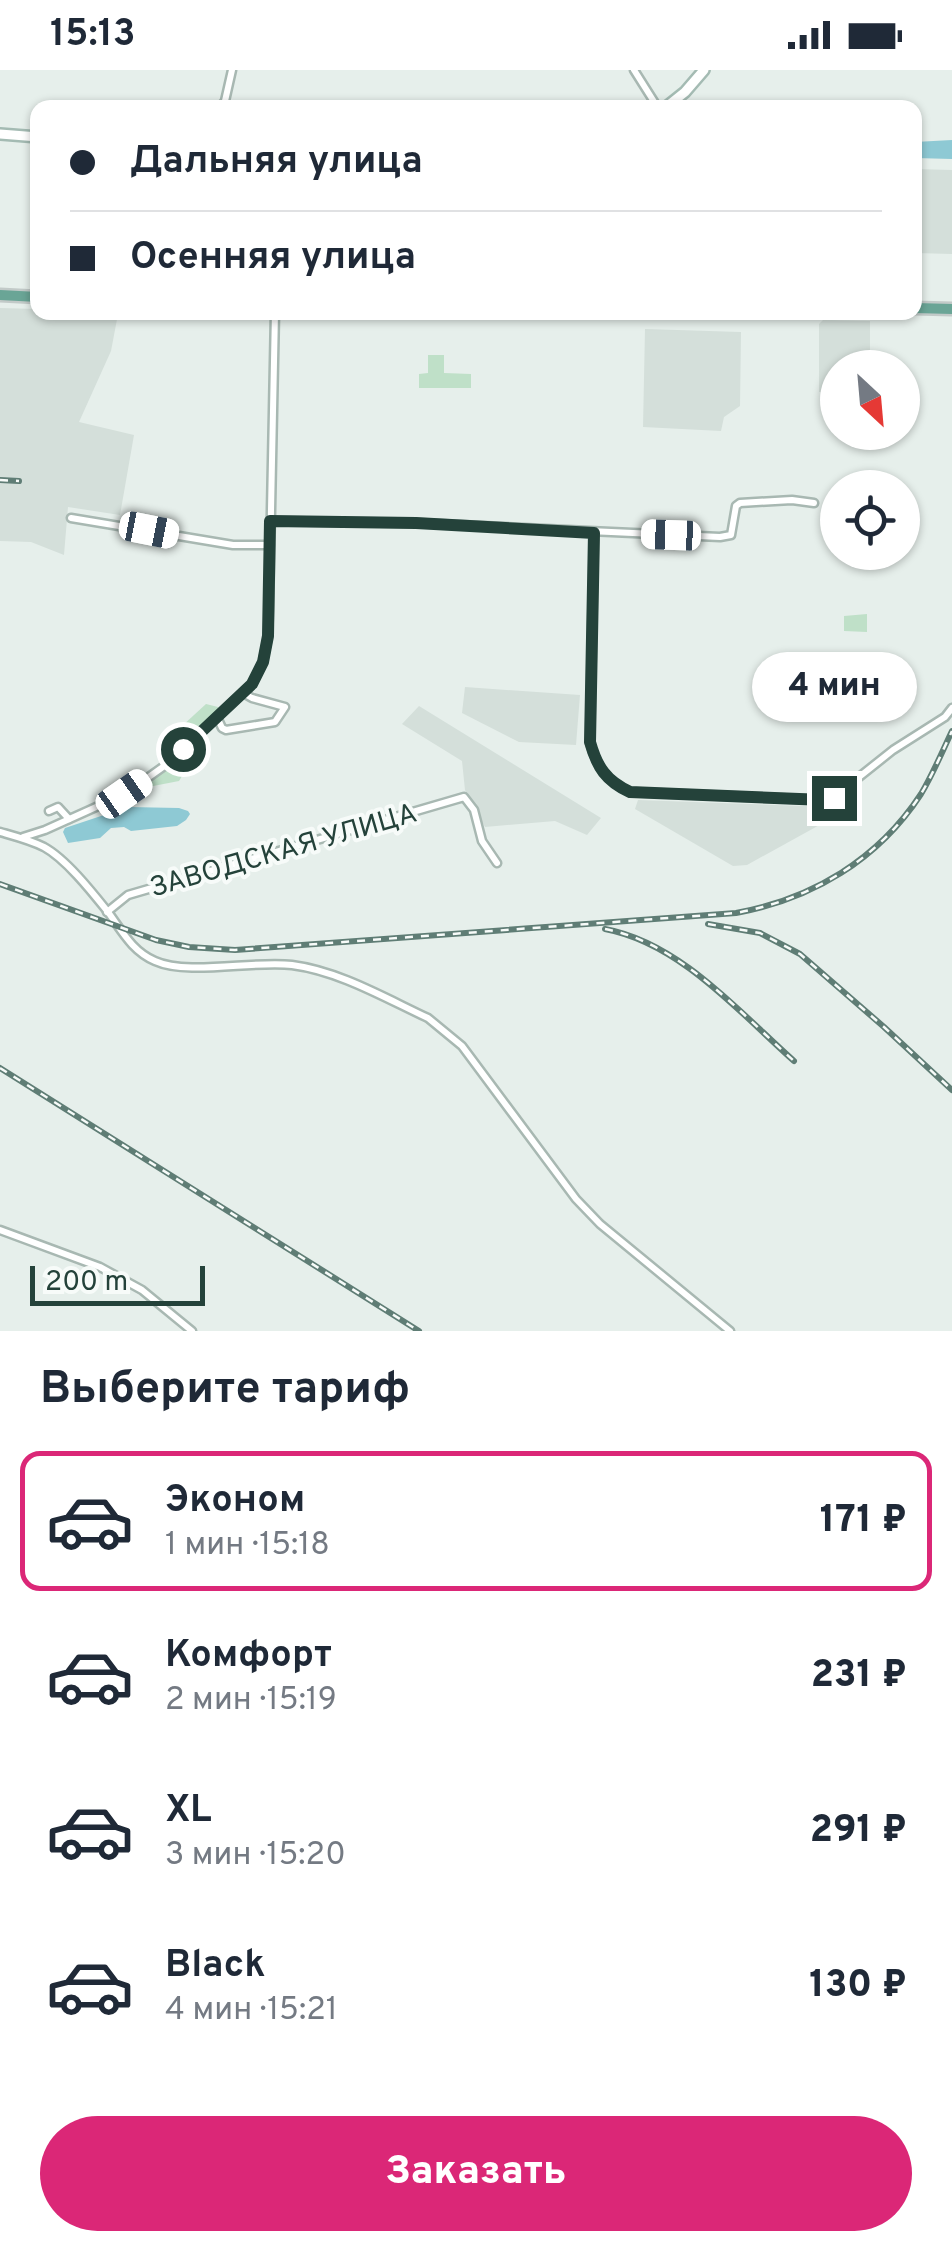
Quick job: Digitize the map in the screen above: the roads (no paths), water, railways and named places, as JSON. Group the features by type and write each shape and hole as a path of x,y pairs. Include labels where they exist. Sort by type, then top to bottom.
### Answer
{"main road":[{"path":"674,100 704,70"},
{"path":"0,131 30,133"},
{"path":"0,294 30,296"},
{"path":"922,308 952,309"}],"street":[{"path":"224,100 232,70"},
{"path":"634,70 656,100"},
{"path":"4,834 24,837 45,830 124,794 166,764 252,684 263,662 268,636 274,320"},
{"path":"270,521 416,523 726,537 732,532 740,502 814,503"},
{"path":"70,518 233,545 270,545"},
{"path":"594,533 590,742 596,762 618,787 630,792 834,798 952,708"},
{"path":"217,717 226,730 274,722 285,707 242,693"},
{"name":"ЗАВОДСКАЯ УЛИЦА","path":"108,912 128,895 464,797 474,810 482,841 497,863"},
{"path":"49,811 58,808 69,820"},
{"path":"45,830 44,842 50,850 145,956 180,967 289,964 317,970 428,1018 462,1046 576,1199 600,1224 730,1331"},
{"path":"4,834 50,850"},
{"path":"0,1230 100,1267 142,1290 192,1331"}],"water":[{"path":"952,140 952,159 922,158 922,142"},
{"path":"128,807 179,808 190,814 177,826 131,831 111,828 100,838 68,843 65,828"}],"railway":[{"path":"0,480 19,481"},
{"path":"0,884 156,940 235,950 736,913 817,887 864,857 921,794 952,731"},
{"path":"708,924 760,933 800,954 952,1090"},
{"path":"605,929 632,937 683,964 730,1001 794,1061"},
{"path":"0,1068 419,1331"}]}
